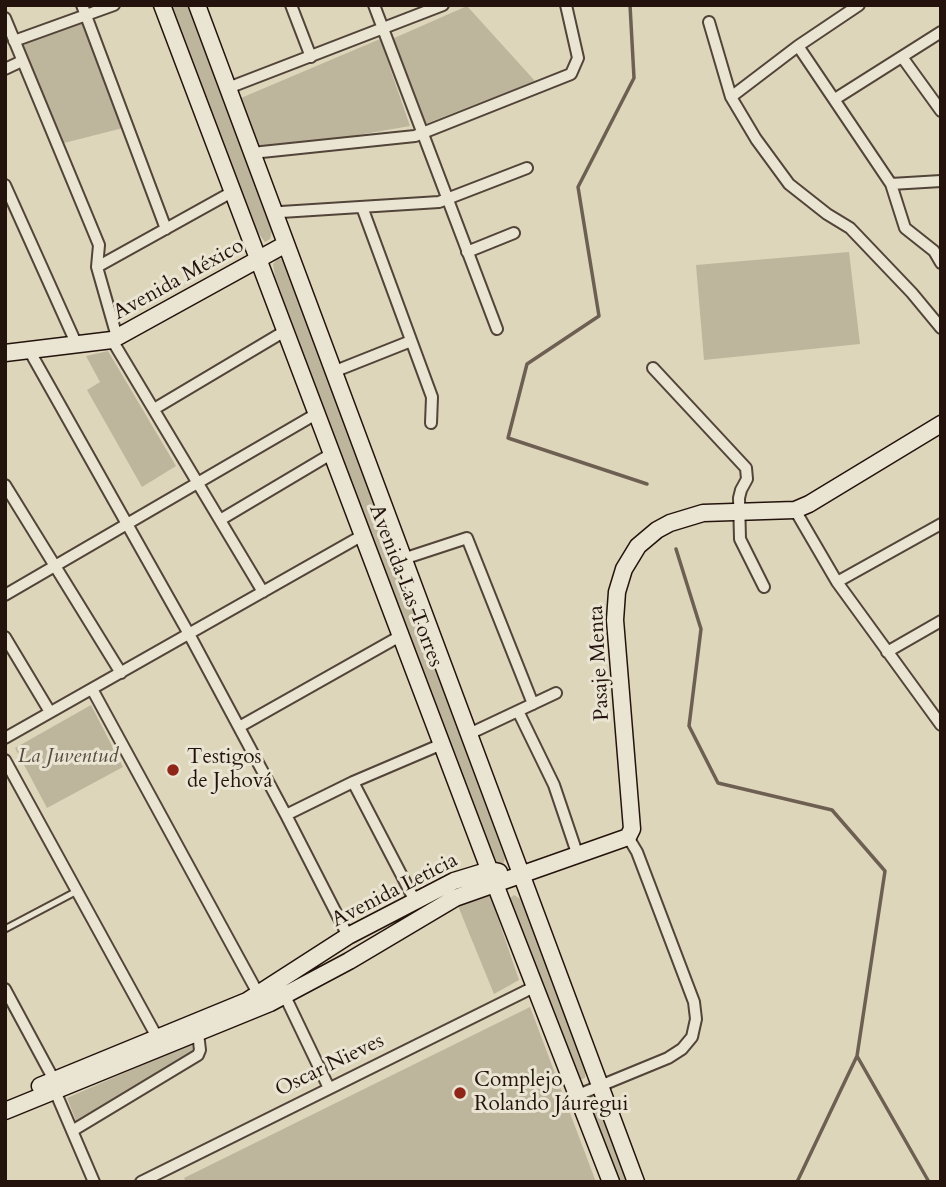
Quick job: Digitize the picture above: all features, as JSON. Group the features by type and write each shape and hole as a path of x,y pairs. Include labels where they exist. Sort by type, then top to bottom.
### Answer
{"street":[{"path":"13,41 84,10 114,5"},
{"name":"Avenida Las Torres","path":"162,5 492,877 611,1182"},
{"name":"Avenida Las Torres","path":"197,5 636,1182"},
{"path":"291,5 311,57"},
{"path":"374,5 497,329"},
{"path":"228,88 443,5"},
{"path":"252,153 422,133 571,74 578,58 566,5"},
{"path":"731,97 798,46 859,5"},
{"path":"84,10 166,229"},
{"path":"5,18 99,245 97,267 115,339 263,592"},
{"path":"709,22 731,97 756,139 789,184 827,214 850,228 912,293 941,328"},
{"path":"835,99 941,32"},
{"path":"798,46 891,184 905,228 929,246 941,263"},
{"path":"902,57 941,111"},
{"path":"5,69 22,61"},
{"path":"275,214 439,202 527,168"},
{"path":"891,184 941,181"},
{"path":"5,185 76,343"},
{"path":"97,267 232,192"},
{"path":"362,207 432,397 431,424"},
{"path":"467,252 514,233"},
{"name":"Avenida México","path":"7,349 29,350 115,339 286,244"},
{"path":"154,409 285,331"},
{"path":"333,372 411,341"},
{"path":"29,350 239,727 348,936"},
{"path":"653,368 747,468 747,479 739,498 740,539 764,587"},
{"path":"5,595 316,414"},
{"name":"Pasaje Menta","path":"628,837 632,829 615,620 617,592 624,569 638,546 670,523 702,513 795,510 941,424"},
{"path":"220,520 331,454"},
{"path":"5,485 121,673"},
{"path":"795,510 837,582 940,722"},
{"path":"837,582 941,524"},
{"path":"5,738 363,535"},
{"path":"403,559 467,538 533,704"},
{"path":"887,652 941,621"},
{"path":"239,727 401,635"},
{"path":"5,637 50,712"},
{"path":"92,689 262,1000"},
{"path":"469,734 556,693"},
{"path":"518,711 554,785 579,856"},
{"path":"286,815 353,782 442,744"},
{"path":"5,760 157,1037"},
{"path":"353,782 415,901"},
{"path":"522,876 628,837 637,852 694,1002 696,1019 692,1037 682,1049 668,1058 578,1095"},
{"name":"Avenida Leticia","path":"281,989 348,936 454,881 522,876"},
{"name":"Avenida Leticia","path":"5,1102 198,1033 492,877"},
{"name":"Oscar Nieves","path":"141,1182 165,1177 329,1088 536,986"},
{"path":"5,989 54,1086 94,1182"},
{"path":"281,989 329,1088"},
{"name":"Avenida Leticia","path":"5,1111 157,1037 262,1000"},
{"path":"72,1131 198,1055 198,1033"}],"lane":[{"path":"5,929 77,891"}],"green space":[{"path":"168,5 188,5 272,231 270,239 265,242 253,226"},
{"path":"467,6 535,81 425,124 392,39"},
{"path":"84,21 123,128 64,143 21,42"},
{"path":"380,39 410,126 260,152 241,98"},
{"path":"849,252 860,344 704,360 696,265"},
{"path":"278,258 284,260 505,858 503,865 497,867 494,864 275,277 273,264"},
{"path":"108,351 176,466 142,487 87,390 100,382 86,356"},
{"name":"La Juventud","path":"91,705 123,767 47,808 15,748"},
{"path":"489,892 519,980 494,994 458,906"},
{"path":"514,895 522,900 586,1068 585,1078 579,1080 508,900"},
{"name":"Complejo Rolando Jáuregui","path":"530,1007 596,1182 186,1182 184,1178"},
{"path":"195,1042 197,1052 76,1121 67,1098"},
{"path":"588,1101 596,1101 599,1104 628,1182 615,1182 587,1105"}],"waterway":[{"path":"630,5 634,78 578,187 599,316 527,364 508,438 647,484"},
{"path":"676,549 701,629 689,726 718,783 832,810 885,871 857,1056 797,1182"},
{"path":"857,1056 929,1182"}],"place":[{"name":"Testigos de Jehová","path":"173,770"},
{"name":"Complejo Rolando Jáuregui","path":"460,1093"}]}
